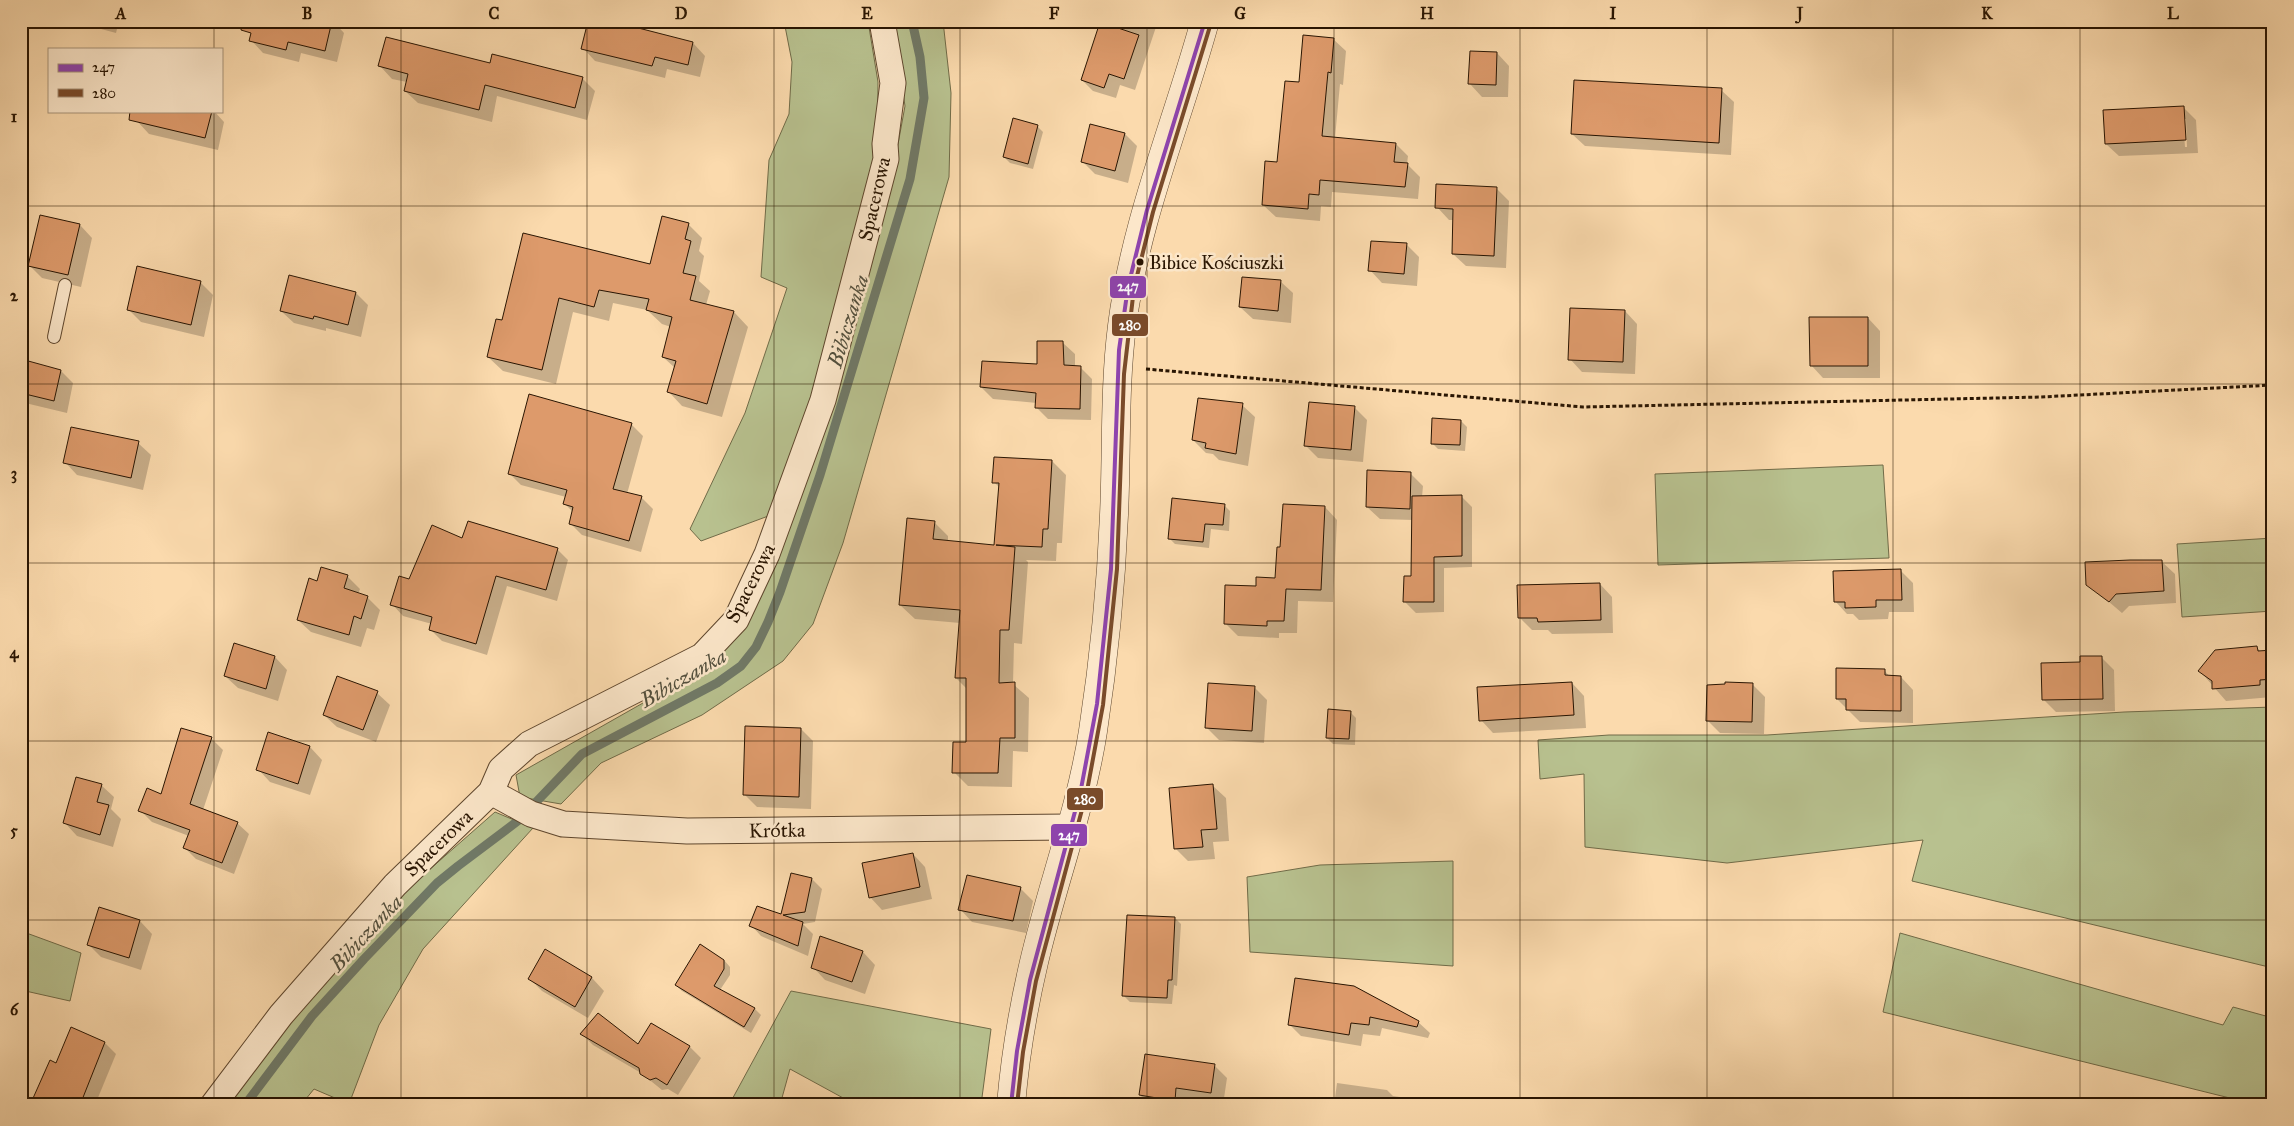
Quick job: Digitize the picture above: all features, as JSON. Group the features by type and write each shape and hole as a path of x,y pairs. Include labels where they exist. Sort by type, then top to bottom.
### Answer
{"street":[{"name":"Spacerowa","path":"213,1105 281,1015 395,885 491,792 501,769 529,744 702,656 736,620 768,554 824,400 886,159 885,144 893,82 882,21"},
{"path":"1011,1105 1014,1063 1034,962 1070,827 1092,734 1108,613 1114,514 1118,366 1122,325 1136,248 1154,181 1192,72 1205,21"},
{"name":"Krótka","path":"491,792 526,811 563,824 687,831 1070,827"}],"lane":[{"path":"54,337 65,286"}],"path":[{"path":"1118,366 1583,407 2041,397 2273,385"}],"green space":[{"path":"784,21 868,21 878,82 877,167 814,388 771,515 701,541 690,529 745,413 787,288 761,277 769,160 789,114 792,62"},
{"path":"892,21 943,21 951,93 949,177 843,543 813,624 783,661 702,715 601,763 561,804 520,797 516,775 717,661 747,619 894,166 905,106"},
{"path":"1883,465 1889,558 1658,565 1655,474"},
{"path":"2273,538 2273,611 2182,617 2177,544"},
{"path":"2273,707 2273,968 1912,881 1923,840 1727,863 1585,847 1584,774 1540,779 1538,740 1609,735 1767,735 2124,712"},
{"path":"495,812 533,828 423,949 379,1025 349,1104 314,1089 301,1105 225,1105 289,1020 405,891"},
{"path":"1453,861 1453,966 1250,952 1247,877 1320,865"},
{"path":"21,931 81,953 70,1001 21,990"},
{"path":"1900,933 2223,1025 2233,1007 2273,1018 2273,1086 2268,1105 2258,1105 1883,1012"},
{"path":"791,991 991,1029 981,1105 856,1105 790,1069 780,1105 729,1105"}],"building":[{"path":"242,21 332,21 325,51 288,42 286,50 249,41 251,33 241,30"},
{"path":"588,21 611,21 693,42 688,65 655,57 652,66 581,49"},
{"path":"1100,22 1139,35 1124,79 1109,74 1104,88 1081,80"},
{"path":"1303,35 1334,38 1331,73 1328,72 1322,136 1396,143 1394,162 1408,163 1405,187 1320,180 1319,195 1309,194 1308,209 1262,205 1265,161 1277,162 1285,81 1299,82"},
{"path":"386,37 490,63 492,54 583,77 575,108 485,85 479,110 404,91 408,74 378,66"},
{"path":"1470,51 1497,52 1496,85 1468,84"},
{"path":"1574,80 1722,88 1719,143 1571,134"},
{"path":"2184,106 2186,140 2105,144 2103,110"},
{"path":"130,112 212,112 205,138 129,120"},
{"path":"1013,118 1038,125 1028,164 1003,157"},
{"path":"1090,124 1125,133 1115,171 1081,162"},
{"path":"1436,184 1497,187 1494,256 1452,254 1453,209 1435,208"},
{"path":"40,215 80,224 68,275 28,266"},
{"path":"662,216 689,223 685,239 691,241 683,273 696,276 690,300 734,311 707,404 667,392 676,361 662,357 672,317 646,310 649,299 599,290 594,307 559,298 542,370 487,357 496,319 502,320 523,233 650,264"},
{"path":"1371,241 1407,243 1404,274 1368,271"},
{"path":"137,266 201,281 191,325 127,310"},
{"path":"289,275 356,292 348,325 314,316 313,319 280,311"},
{"path":"1242,277 1281,280 1278,311 1239,307"},
{"path":"1570,308 1625,310 1623,362 1568,360"},
{"path":"1809,317 1868,317 1868,366 1810,366"},
{"path":"1037,341 1063,341 1064,365 1081,366 1080,409 1035,408 1036,393 980,387 982,361 1037,364"},
{"path":"21,359 61,370 54,401 21,393"},
{"path":"529,394 632,423 613,489 642,496 629,541 569,524 573,507 563,504 567,490 508,474"},
{"path":"1198,398 1243,403 1236,454 1205,448 1206,443 1192,440"},
{"path":"1309,402 1355,406 1351,450 1304,446"},
{"path":"1432,418 1461,420 1460,445 1431,444"},
{"path":"71,427 139,441 131,478 63,463"},
{"path":"994,457 1052,460 1048,529 1043,529 1042,547 996,545 1015,547 1009,630 1000,630 999,683 1015,682 1015,738 1000,738 998,773 952,773 953,742 966,742 966,678 955,678 960,610 899,605 907,518 935,521 933,539 994,545 999,483 992,483"},
{"path":"1367,470 1411,472 1410,509 1366,507"},
{"path":"1462,495 1462,556 1434,557 1434,602 1403,602 1404,576 1411,576 1412,496"},
{"path":"1172,498 1225,504 1223,525 1205,524 1203,542 1168,539"},
{"path":"1283,504 1325,506 1321,590 1286,589 1284,621 1267,621 1267,626 1224,624 1225,585 1256,586 1256,577 1275,578 1277,547 1280,547"},
{"path":"468,521 558,548 546,590 496,576 476,644 429,630 432,617 390,605 399,576 409,579 432,525 462,538"},
{"path":"2162,560 2164,591 2116,594 2109,602 2086,585 2085,562"},
{"path":"321,567 348,575 344,588 368,596 361,619 354,616 349,635 297,620 309,578 317,581"},
{"path":"1901,569 1902,600 1876,600 1876,607 1845,608 1845,602 1834,602 1833,571"},
{"path":"1600,583 1601,620 1538,622 1537,618 1518,618 1517,585"},
{"path":"234,643 275,656 266,689 224,676"},
{"path":"2257,646 2258,651 2273,650 2273,679 2260,680 2260,685 2212,689 2212,681 2198,671 2215,650"},
{"path":"2080,656 2102,656 2103,699 2042,700 2041,663 2080,662"},
{"path":"1836,668 1885,669 1885,675 1901,676 1901,711 1846,710 1846,699 1836,699"},
{"path":"337,676 378,691 363,730 323,715"},
{"path":"1572,682 1574,715 1479,721 1477,687"},
{"path":"1725,682 1753,683 1752,722 1706,721 1707,685 1725,684"},
{"path":"1208,683 1255,686 1252,731 1205,728"},
{"path":"1328,709 1351,711 1349,739 1326,738"},
{"path":"745,726 801,728 799,797 743,795"},
{"path":"181,728 212,737 190,804 238,822 222,863 183,848 190,830 138,811 147,788 161,794"},
{"path":"268,732 310,746 298,784 256,770"},
{"path":"76,777 102,784 97,802 109,805 100,835 63,823"},
{"path":"1213,784 1217,829 1201,830 1203,847 1174,849 1169,788"},
{"path":"913,853 920,887 869,898 862,863"},
{"path":"791,873 812,878 805,912 783,915 803,922 798,946 749,926 757,906 781,914"},
{"path":"967,875 1021,887 1013,921 958,910"},
{"path":"99,907 140,920 129,958 87,945"},
{"path":"1127,915 1175,917 1172,980 1168,980 1167,998 1122,996"},
{"path":"820,936 863,951 852,982 811,968"},
{"path":"700,944 724,960 724,969 714,986 755,1008 744,1027 675,985"},
{"path":"545,949 592,977 575,1007 528,979"},
{"path":"1295,978 1354,986 1419,1021 1417,1027 1370,1017 1369,1025 1351,1023 1349,1035 1288,1025"},
{"path":"598,1013 638,1044 651,1023 690,1046 667,1085 656,1078 650,1080 640,1074 639,1068 580,1034"},
{"path":"71,1027 105,1042 80,1105 30,1105 50,1060 56,1063"},
{"path":"1145,1054 1215,1064 1211,1093 1176,1088 1175,1101 1139,1095"}],"waterway":[{"name":"Bibiczanka","path":"245,1105 312,1016 437,883 519,820 582,754 717,683 741,666 756,647 780,592 820,475 910,179 924,98 920,57 912,21"}],"transit line":[{"name":"247","path":"1011,1105 1017,1051 1030,980 1081,789 1097,704 1111,569 1119,350 1128,287 1147,210 1205,21"},
{"name":"280","path":"1017,1105 1023,1052 1036,981 1087,791 1103,705 1117,569 1124,374 1134,288 1153,212 1211,23"}],"place":[{"name":"Bibice Kościuszki","path":"1140,262"}]}
